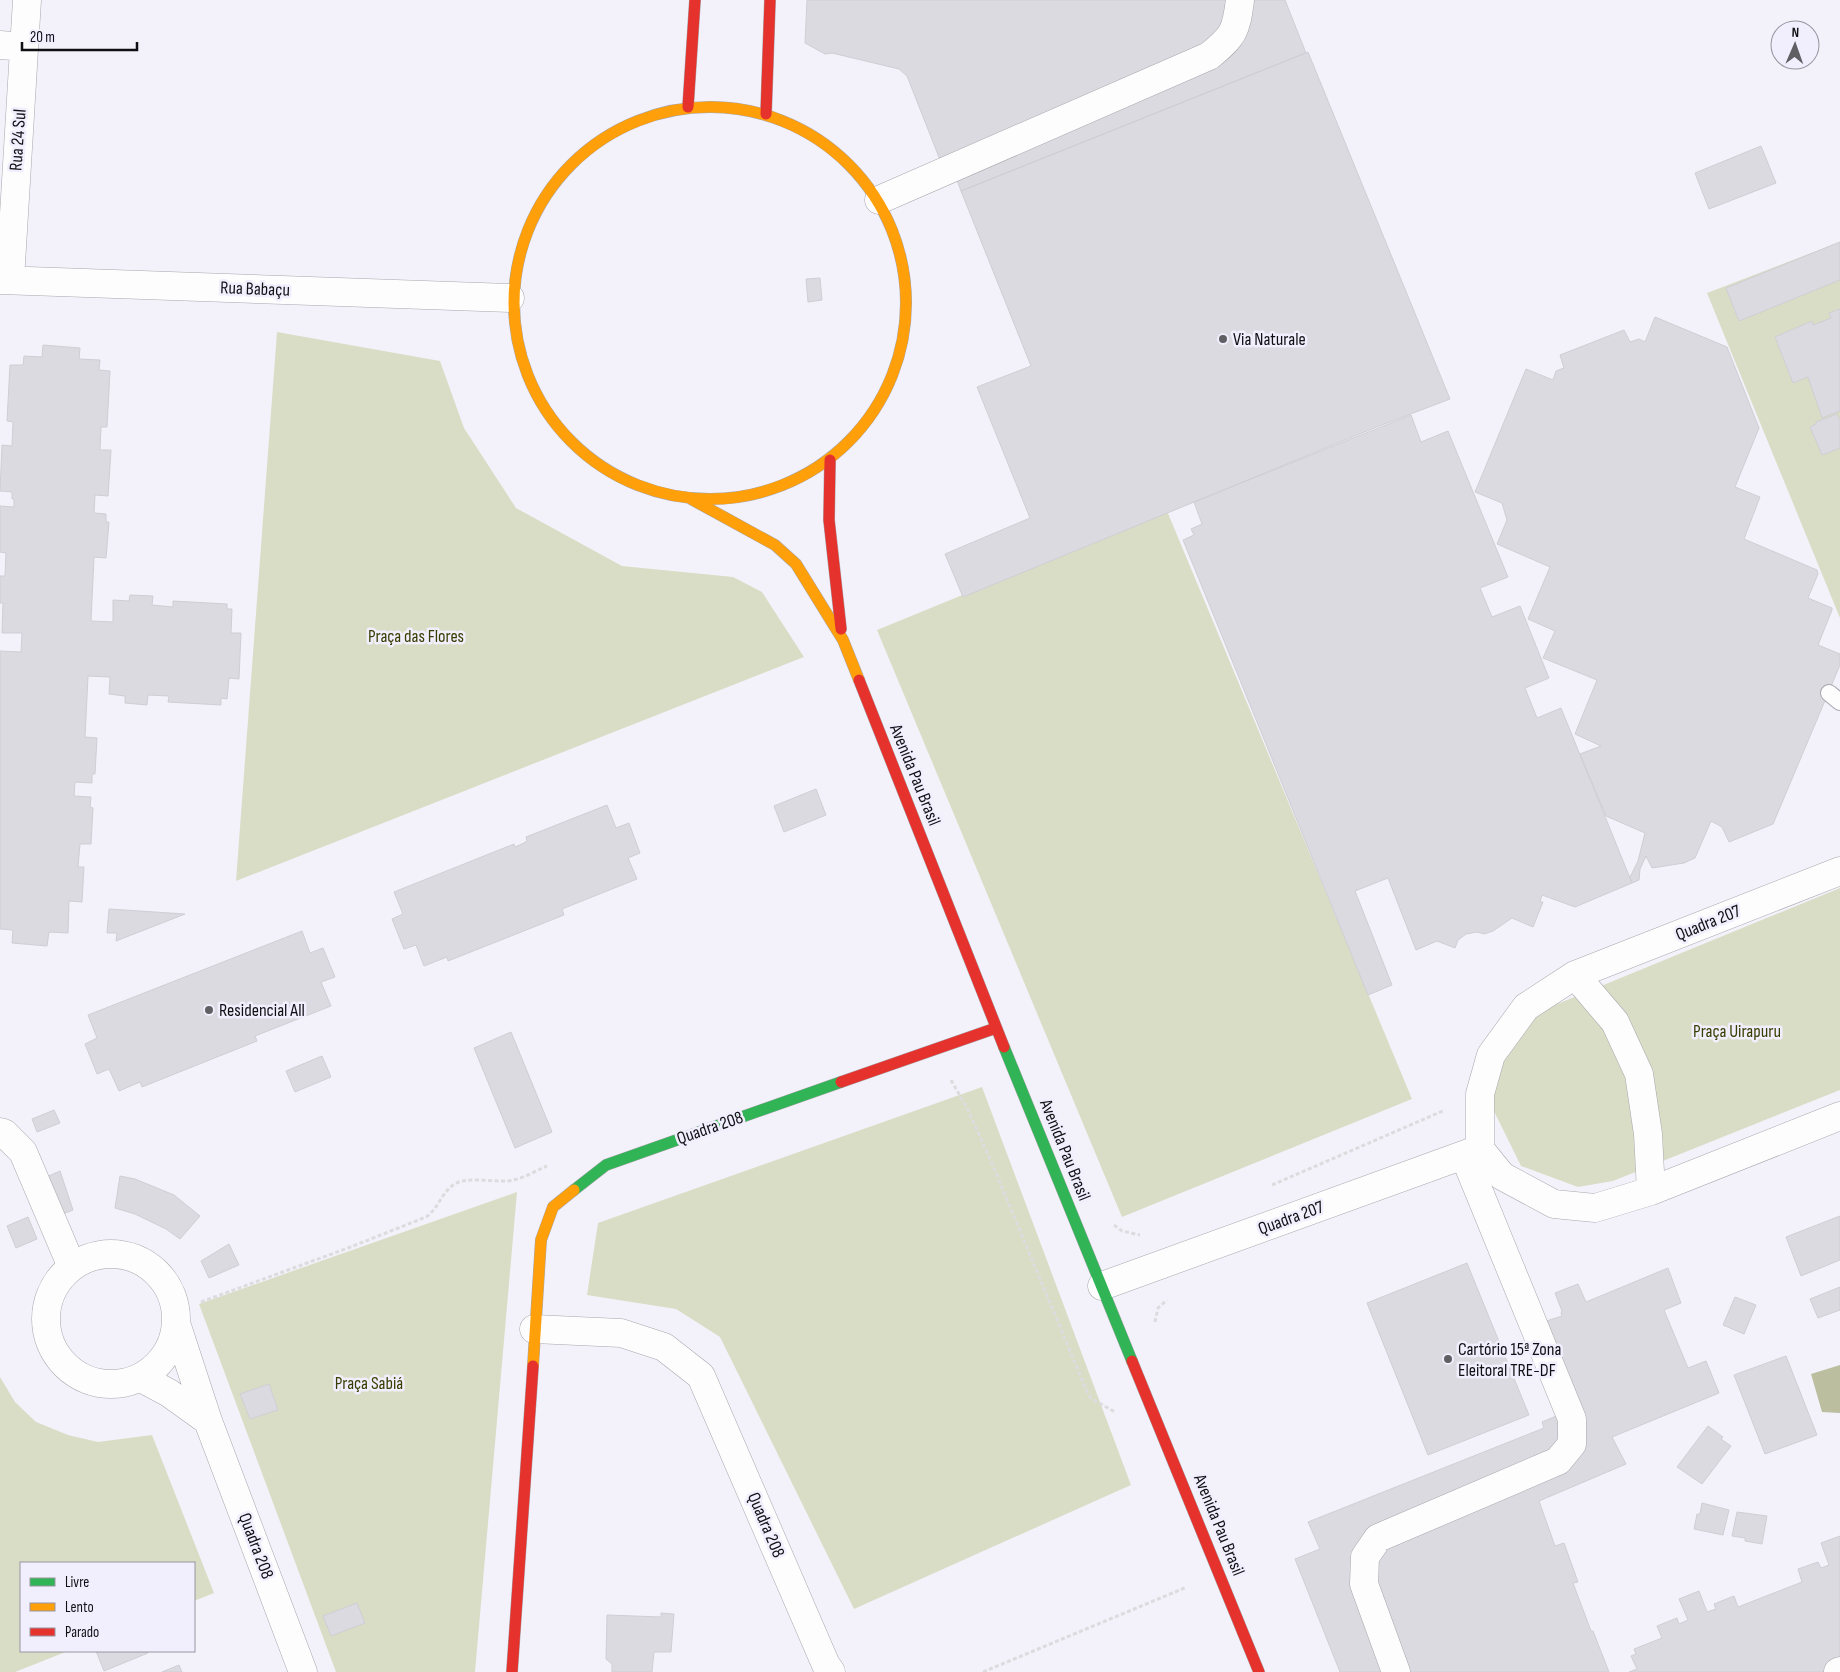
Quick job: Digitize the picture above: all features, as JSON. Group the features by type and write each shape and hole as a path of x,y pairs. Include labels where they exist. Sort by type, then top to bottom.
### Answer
{"street":[{"name":"Rua 24 Sul","path":"5,280 12,46 27,0"},
{"path":"688,107 695,0"},
{"path":"766,114 770,0"},
{"path":"879,200 1209,56 1228,41 1236,27 1240,0"},
{"path":"728,106 766,114 830,146 879,200 905,267 905,339 879,406 830,460 788,484 740,498 691,500 625,481 569,442 530,387 510,298 516,260 538,204 577,156 629,123 688,107 728,106"},
{"name":"Rua Babaçu","path":"5,280 510,298"},
{"name":"Avenida Pau Brasil","path":"830,460 830,536 843,640"},
{"name":"Avenida Pau Brasil","path":"691,500 775,545 796,564 843,640 996,1028 1260,1672"},
{"name":"Quadra 207","path":"1102,1286 1472,1152 1480,1094 1491,1054 1526,1007 1575,975 1840,871"},
{"path":"1575,975 1615,1022 1639,1074 1648,1134 1651,1191"},
{"name":"Quadra 208","path":"512,1672 541,1240 553,1207 606,1165 996,1028"},
{"path":"1472,1152 1502,1176 1554,1204 1594,1208 1651,1191 1840,1116"},
{"path":"0,1132 4,1133 23,1152 72,1267"},
{"path":"1396,1672 1364,1584 1365,1558 1378,1538 1558,1461 1572,1444 1572,1419 1472,1152"},
{"path":"112,1254 134,1258 152,1268 167,1284 176,1315 171,1347 159,1365 141,1378 121,1384 99,1384 78,1376 61,1362 50,1344 46,1324 47,1302 57,1282 72,1267 91,1257 112,1254"},
{"name":"Quadra 208","path":"176,1315 208,1421 303,1672"},
{"name":"Quadra 208","path":"534,1329 621,1333 664,1347 701,1376 826,1664 832,1672"},
{"path":"141,1378 169,1393 208,1421"}],"path":[{"path":"933,1049 968,1110 1088,1394 1092,1399 1115,1411 1120,1418"},
{"path":"1270,1186 1480,1094"},
{"path":"176,1315 202,1302 426,1217 433,1212 439,1200 454,1184 463,1181 508,1181 552,1164"},
{"path":"1113,1225 1122,1231 1145,1234"},
{"path":"1155,1325 1158,1308 1173,1296"},
{"path":"1184,1578 1191,1596"},
{"path":"983,1672 1187,1587"}],"green space":[{"path":"1840,242 1840,618 1707,293"},
{"name":"Praça das Flores","path":"277,332 440,361 464,428 516,508 622,566 733,577 762,592 804,657 236,881"},
{"path":"1167,511 1412,1099 1122,1217 877,630"},
{"name":"Praça Uirapuru","path":"1840,888 1840,1090 1613,1181 1578,1187 1521,1166 1489,1101 1500,1041 1550,1007"},
{"path":"982,1087 1131,1485 854,1609 720,1337 676,1309 587,1295 598,1223"},
{"name":"Praça Sabiá","path":"517,1192 475,1672 336,1672 199,1304"},
{"path":"0,1377 15,1402 36,1422 68,1435 98,1442 152,1435 214,1593 195,1601 195,1562 20,1562 20,1652 65,1652 15,1672 0,1672"}],"shaded area":[{"path":"1840,1365 1840,1413 1822,1412 1811,1374"}],"building":[{"path":"807,0 1285,0 1306,53 961,191 952,166 944,170 907,76 899,69 832,53 825,54 805,43"},
{"name":"Via Naturale","path":"1308,52 1450,399 1379,426 963,597 945,554 1030,518 977,387 1031,366 961,191"},
{"path":"1761,146 1776,183 1709,209 1695,173"},
{"path":"1840,242 1840,280 1739,321 1726,288"},
{"path":"820,278 822,300 808,302 806,279"},
{"path":"1840,309 1840,411 1822,418 1808,377 1793,383 1775,337 1812,321 1813,325 1831,318 1829,313"},
{"path":"1655,317 1727,347 1759,428 1735,487 1760,497 1744,539 1817,570 1818,574 1808,598 1832,608 1818,645 1840,654 1840,665 1773,824 1729,842 1722,827 1711,821 1695,858 1684,863 1652,868 1646,856 1640,869 1639,880 1632,883 1630,877 1638,861 1645,833 1606,816 1580,754 1601,746 1575,734 1597,680 1543,658 1555,631 1528,619 1550,567 1497,544 1507,520 1502,503 1475,492 1526,369 1553,380 1556,371 1564,368 1560,355 1624,330 1630,342 1639,339 1645,342"},
{"path":"43,345 80,348 79,359 100,360 99,370 110,371 107,427 101,427 100,450 111,450 108,496 95,495 94,513 106,514 106,522 109,522 106,558 94,557 91,621 113,622 113,600 129,601 130,595 153,596 152,605 173,607 173,601 227,604 227,609 232,609 231,633 241,633 239,679 229,678 227,699 221,698 221,705 168,702 169,696 148,695 147,705 125,703 125,696 109,694 110,677 88,676 85,737 97,738 95,774 92,774 92,783 75,782 74,796 91,797 90,807 93,808 91,844 80,844 78,867 84,867 82,902 69,901 68,933 49,932 47,946 12,943 13,930 0,929 0,651 21,652 22,633 2,633 3,603 0,603 0,576 5,576 6,553 0,552 0,506 14,507 14,499 12,499 12,492 0,491 2,445 12,446 13,422 7,421 10,365 23,365 24,356 42,357"},
{"path":"1837,414 1840,420 1840,448 1822,455 1810,427 1816,424 1816,422"},
{"path":"1411,415 1421,442 1448,431 1508,577 1480,588 1492,617 1520,606 1549,678 1525,688 1537,718 1561,708 1632,883 1575,907 1542,895 1540,902 1543,902 1533,927 1512,918 1493,931 1484,934 1477,932 1466,934 1458,940 1455,948 1437,941 1416,950 1388,878 1355,891 1392,985 1368,995 1183,540 1194,535 1191,529 1202,524 1194,502"},
{"path":"816,789 826,815 784,832 774,806"},
{"path":"607,805 616,828 629,823 640,853 628,858 637,879 562,909 564,915 448,961 447,957 424,966 416,945 404,949 392,919 403,914 394,892 514,844 515,847 527,841 526,837"},
{"path":"109,909 185,914 116,941 117,933 107,933"},
{"name":"Residencial All","path":"302,931 310,953 323,948 335,977 321,982 331,1006 255,1036 257,1041 142,1087 140,1082 119,1091 109,1069 97,1074 85,1044 97,1038 88,1015"},
{"path":"511,1032 552,1132 515,1148 474,1048"},
{"path":"322,1056 331,1077 295,1092 286,1071"},
{"path":"54,1110 60,1123 37,1132 32,1119"},
{"path":"60,1171 73,1210 60,1215 44,1178"},
{"path":"120,1176 135,1179 174,1195 200,1216 180,1239 166,1229 135,1214 115,1208"},
{"path":"1840,1216 1840,1260 1801,1276 1786,1237"},
{"path":"28,1217 37,1239 16,1248 7,1226"},
{"path":"229,1244 239,1265 209,1278 201,1261"},
{"name":"Cartório 15ª Zona Eleitoral TRE-DF","path":"1467,1263 1529,1415 1428,1455 1367,1303"},
{"path":"1668,1268 1681,1303 1664,1310 1688,1368 1706,1361 1719,1393 1612,1437 1626,1464 1539,1501 1555,1546 1564,1543 1578,1582 1573,1583 1609,1672 1340,1672 1295,1559 1320,1549 1308,1522 1544,1428 1542,1422 1566,1412 1531,1326 1562,1316 1555,1293 1578,1284 1586,1302"},
{"path":"1840,1287 1840,1310 1818,1318 1810,1299"},
{"path":"1735,1297 1756,1305 1744,1334 1723,1325"},
{"path":"1786,1356 1817,1435 1765,1454 1734,1375"},
{"path":"269,1384 278,1410 250,1419 240,1394"},
{"path":"1708,1426 1723,1437 1721,1439 1731,1446 1702,1484 1677,1467"},
{"path":"1702,1503 1729,1510 1723,1535 1694,1529 1697,1514 1700,1514"},
{"path":"1737,1512 1767,1516 1762,1544 1732,1536"},
{"path":"1840,1536 1840,1672 1629,1672 1637,1669 1631,1656 1636,1654 1634,1649 1662,1638 1657,1626 1677,1618 1679,1624 1688,1620 1679,1599 1699,1591 1707,1612 1716,1609 1714,1604 1734,1596 1738,1607 1802,1582 1798,1569 1818,1562 1821,1568 1829,1565 1821,1543"},
{"path":"357,1603 365,1623 331,1636 323,1616"},
{"path":"661,1613 674,1614 671,1652 654,1652 652,1672 612,1672 612,1664 606,1659 607,1615 661,1617"},
{"path":"96,1652 148,1653 104,1671"},
{"path":"179,1665 182,1672 162,1672"}],"traffic: fast":[{"path":"1004,1047 1132,1361"},
{"path":"574,1190 606,1165 841,1082"}],"traffic: slow":[{"path":"710,107 748,111 767,115 785,122 819,140 849,164 873,194 891,228 898,246 902,265 906,303 902,341 898,360 891,378 873,412 849,442 819,466 785,484 767,491 748,495 710,499 672,495 653,491 635,484 601,466 571,442 547,412 529,378 522,360 518,341 514,303 518,265 522,246 529,228 547,194 571,164 601,140 635,122 653,115 672,111 710,107"},
{"path":"691,499 775,545 796,564 843,640 859,680"},
{"path":"533,1366 541,1240 553,1207 574,1190"}],"traffic: jam":[{"path":"688,107 695,0"},
{"path":"766,114 770,0"},
{"path":"830,460 829,520 841,629"},
{"path":"859,680 1004,1047"},
{"path":"841,1082 996,1028"},
{"path":"1132,1361 1259,1672"},
{"path":"512,1672 533,1366"}],"place":[{"name":"Via Naturale","path":"1223,339"},
{"name":"Residencial All","path":"209,1010"},
{"name":"Cartório 15ª Zona Eleitoral TRE-DF","path":"1448,1359"}]}
